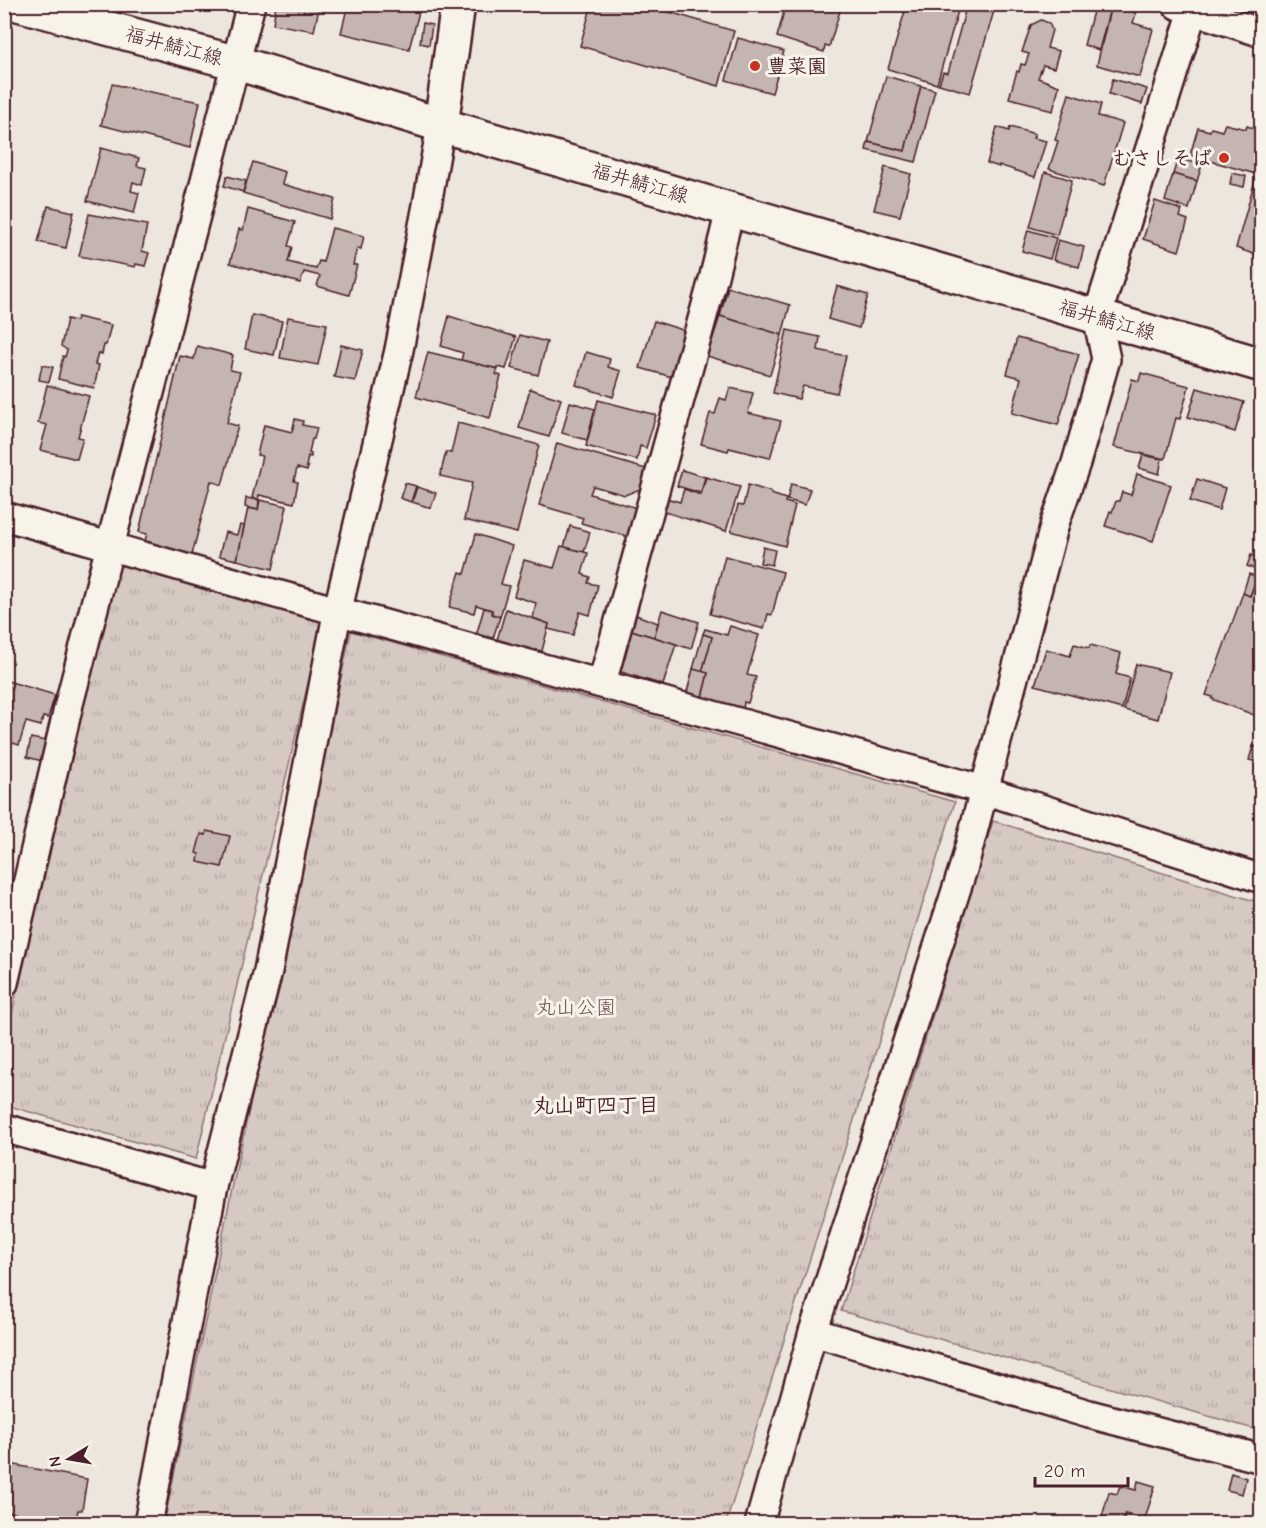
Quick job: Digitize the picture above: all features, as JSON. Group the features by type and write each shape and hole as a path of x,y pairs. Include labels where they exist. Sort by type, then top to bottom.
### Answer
{"main road":[{"name":"福井鯖江線","path":"18,4 237,63 730,210 1262,364"},
{"path":"441,125 458,4"}],"street":[{"path":"4,982 69,705 251,4"},
{"path":"759,1524 813,1332 964,866 1055,523 1076,463 1106,358 1097,317 1188,6 1262,33"},
{"path":"148,1524 213,1187 268,971 338,609 399,350 441,125"},
{"path":"602,683 730,210"},
{"path":"4,516 984,790 1262,879"},
{"path":"4,1128 213,1187"},
{"path":"813,1332 1089,1414 1262,1459"}],"green space":[{"path":"111,546 326,607 196,1159 5,1105 5,1047"},
{"name":"丸山公園","path":"351,631 955,802 726,1523 164,1524 232,1189"},
{"path":"993,821 1261,903 1261,1431 841,1311"}],"building":[{"path":"276,4 320,4 314,31 273,24"},
{"path":"348,4 416,6 415,11 419,12 409,49 341,33"},
{"path":"592,4 642,4 734,31 719,86 580,46"},
{"path":"786,4 842,4 829,47 825,46 824,52 777,37"},
{"path":"907,4 960,4 937,84 888,69"},
{"path":"967,4 996,4 970,93 939,84 943,72 948,73"},
{"path":"1095,4 1111,5 1099,50 1084,45"},
{"path":"1111,5 1136,13 1133,23 1153,29 1140,77 1097,65"},
{"path":"1041,20 1049,23 1052,30 1047,48 1059,51 1054,68 1043,65 1038,78 1059,86 1053,111 1009,98 1017,71 1019,72 1021,64 1025,65 1029,54 1022,52 1031,25"},
{"path":"423,23 432,25 429,45 420,43"},
{"path":"738,38 784,51 772,93 726,80"},
{"path":"886,76 921,86 905,151 868,142"},
{"path":"1113,79 1147,89 1142,104 1109,94"},
{"path":"112,84 200,102 190,148 101,125"},
{"path":"921,86 935,90 916,162 866,150 868,142 905,151"},
{"path":"1069,94 1101,104 1098,116 1123,123 1104,186 1049,169"},
{"path":"1225,124 1246,129 1247,126 1259,130 1258,134 1262,135 1262,165 1259,175 1190,155 1198,128 1222,131"},
{"path":"997,127 1009,131 1010,127 1035,134 1033,138 1046,141 1035,177 987,163"},
{"path":"101,148 139,158 137,166 146,168 142,185 133,182 131,191 139,193 134,213 87,201"},
{"path":"1178,158 1202,165 1197,181 1173,174"},
{"path":"253,162 285,172 282,184 335,199 330,219 243,193"},
{"path":"885,167 911,174 900,216 874,210"},
{"path":"1045,172 1072,180 1057,235 1030,227"},
{"path":"1232,173 1246,176 1244,187 1230,184"},
{"path":"1173,174 1197,181 1189,209 1165,201"},
{"path":"227,176 246,181 243,192 224,186"},
{"path":"1255,180 1262,182 1262,257 1236,248"},
{"path":"1155,201 1182,210 1180,217 1188,220 1179,251 1143,239"},
{"path":"48,206 74,212 66,248 38,242"},
{"path":"248,209 295,222 288,246 292,247 288,262 316,269 319,261 323,262 332,228 364,236 361,249 357,248 353,265 357,265 349,295 317,286 320,276 304,272 300,283 230,263 239,229 243,230"},
{"path":"89,214 147,225 142,251 149,253 145,266 136,264 135,267 79,256"},
{"path":"1028,230 1056,238 1050,259 1022,251"},
{"path":"1058,240 1084,247 1079,267 1053,260"},
{"path":"837,286 868,295 859,328 828,319"},
{"path":"728,287 790,305 782,335 720,316"},
{"path":"252,315 282,321 274,355 245,349"},
{"path":"449,316 516,337 506,369 461,360 463,353 441,346"},
{"path":"720,316 782,335 770,375 707,356"},
{"path":"77,317 111,325 106,345 104,345 102,354 98,353 95,364 99,365 94,388 58,379 63,356 65,357 67,350 61,346 67,319 76,321"},
{"path":"288,317 327,324 318,365 280,358"},
{"path":"654,321 686,331 672,377 640,368"},
{"path":"787,330 820,337 818,350 846,356 837,393 803,386 799,399 773,393"},
{"path":"520,335 547,342 538,375 511,368"},
{"path":"1017,338 1079,354 1058,425 1012,413 1021,378 1007,374"},
{"path":"341,345 363,350 355,381 334,377"},
{"path":"197,346 233,355 230,370 240,372 227,423 238,426 222,485 211,481 192,555 144,543 147,534 139,532 180,356 194,359"},
{"path":"428,352 498,369 496,374 501,376 490,418 416,397"},
{"path":"586,352 610,359 608,367 621,371 613,397 576,385"},
{"path":"42,365 53,367 49,382 39,380"},
{"path":"1141,373 1189,386 1180,419 1176,418 1165,459 1114,447 1132,379 1139,381"},
{"path":"47,385 89,396 78,437 83,438 77,459 40,450 47,425 38,423"},
{"path":"730,388 753,393 748,413 781,421 770,458 701,444 710,413 715,414 720,398 726,400"},
{"path":"1197,388 1244,402 1235,432 1188,417"},
{"path":"530,389 561,399 549,437 519,428"},
{"path":"598,400 656,415 646,448 640,446 637,460 586,446"},
{"path":"570,402 595,409 587,440 562,433"},
{"path":"295,419 303,421 302,425 317,428 309,453 311,457 308,456 307,471 297,468 294,481 298,482 294,503 259,495 258,500 252,498 262,456 257,455 264,425 292,432"},
{"path":"458,423 539,445 517,533 464,520 472,483 440,476 446,452 451,453"},
{"path":"557,443 649,470 643,488 625,495 593,486 590,494 637,508 629,537 581,523 583,518 539,505"},
{"path":"1143,455 1162,459 1159,474 1139,468"},
{"path":"682,470 705,477 701,493 677,486"},
{"path":"1137,474 1171,485 1153,541 1105,526 1110,511 1112,512 1116,501 1119,501 1122,492 1131,495"},
{"path":"706,477 740,487 726,531 662,511 666,498 680,502 684,489 701,495"},
{"path":"1197,479 1225,488 1219,510 1190,501"},
{"path":"405,483 416,486 411,502 400,498"},
{"path":"791,484 810,489 805,505 787,500"},
{"path":"748,485 771,492 771,494 786,499 785,502 795,505 785,546 731,531 738,505 743,506"},
{"path":"417,487 436,493 431,508 412,502"},
{"path":"246,498 259,500 258,510 245,507"},
{"path":"260,500 287,506 273,569 237,560 248,508 258,510"},
{"path":"240,525 244,526 237,560 219,556 225,532 237,535"},
{"path":"570,526 590,532 584,552 564,547"},
{"path":"476,534 512,546 501,584 509,586 500,617 492,614 492,610 476,605 474,613 449,607 460,572 465,574"},
{"path":"561,546 588,553 582,574 590,577 588,583 598,585 590,615 580,612 573,635 548,629 549,624 533,618 536,603 514,596 524,560 554,568"},
{"path":"763,547 775,550 772,565 760,563"},
{"path":"1251,555 1262,559 1260,571 1247,566"},
{"path":"725,556 783,572 772,615 768,614 764,629 710,614"},
{"path":"1262,567 1262,718 1206,695 1243,593 1250,596"},
{"path":"1249,574 1257,577 1250,596 1243,593"},
{"path":"484,608 492,610 492,614 500,617 492,641 476,636"},
{"path":"506,609 549,624 542,651 536,650 535,653 497,640"},
{"path":"662,610 699,622 691,649 654,637"},
{"path":"636,615 658,623 654,637 631,630"},
{"path":"730,626 759,635 747,675 756,677 748,703 744,702 743,709 702,697 708,673 702,672 712,637 703,634 705,629 727,635"},
{"path":"631,630 676,644 663,685 618,671"},
{"path":"703,634 712,637 702,672 693,669"},
{"path":"1074,644 1089,648 1090,645 1121,653 1116,674 1130,678 1122,709 1035,685 1046,649 1070,656"},
{"path":"1136,664 1170,672 1158,719 1124,710"},
{"path":"693,669 708,673 702,697 687,692"},
{"path":"4,680 55,695 48,718 43,717 41,726 26,722 19,745 4,740"},
{"path":"31,738 46,741 42,761 27,757"},
{"path":"1253,746 1262,748 1262,763 1249,760"},
{"path":"207,831 230,836 222,867 198,862 199,854 196,853 201,834 206,835"},
{"path":"5,1463 87,1479 82,1510 78,1510 76,1519 72,1518 71,1524 33,1524 27,1521 28,1516 4,1511"},
{"path":"1231,1473 1246,1478 1242,1494 1227,1490"},
{"path":"1138,1481 1155,1486 1145,1519 1125,1514 1122,1524 1100,1524 1109,1492 1117,1494 1120,1486 1136,1490"}],"place":[{"name":"豊菜園","path":"755,66"},
{"name":"むさしそば","path":"1224,158"}],"district":[{"name":"丸山町四丁目","path":"596,1105"}]}
